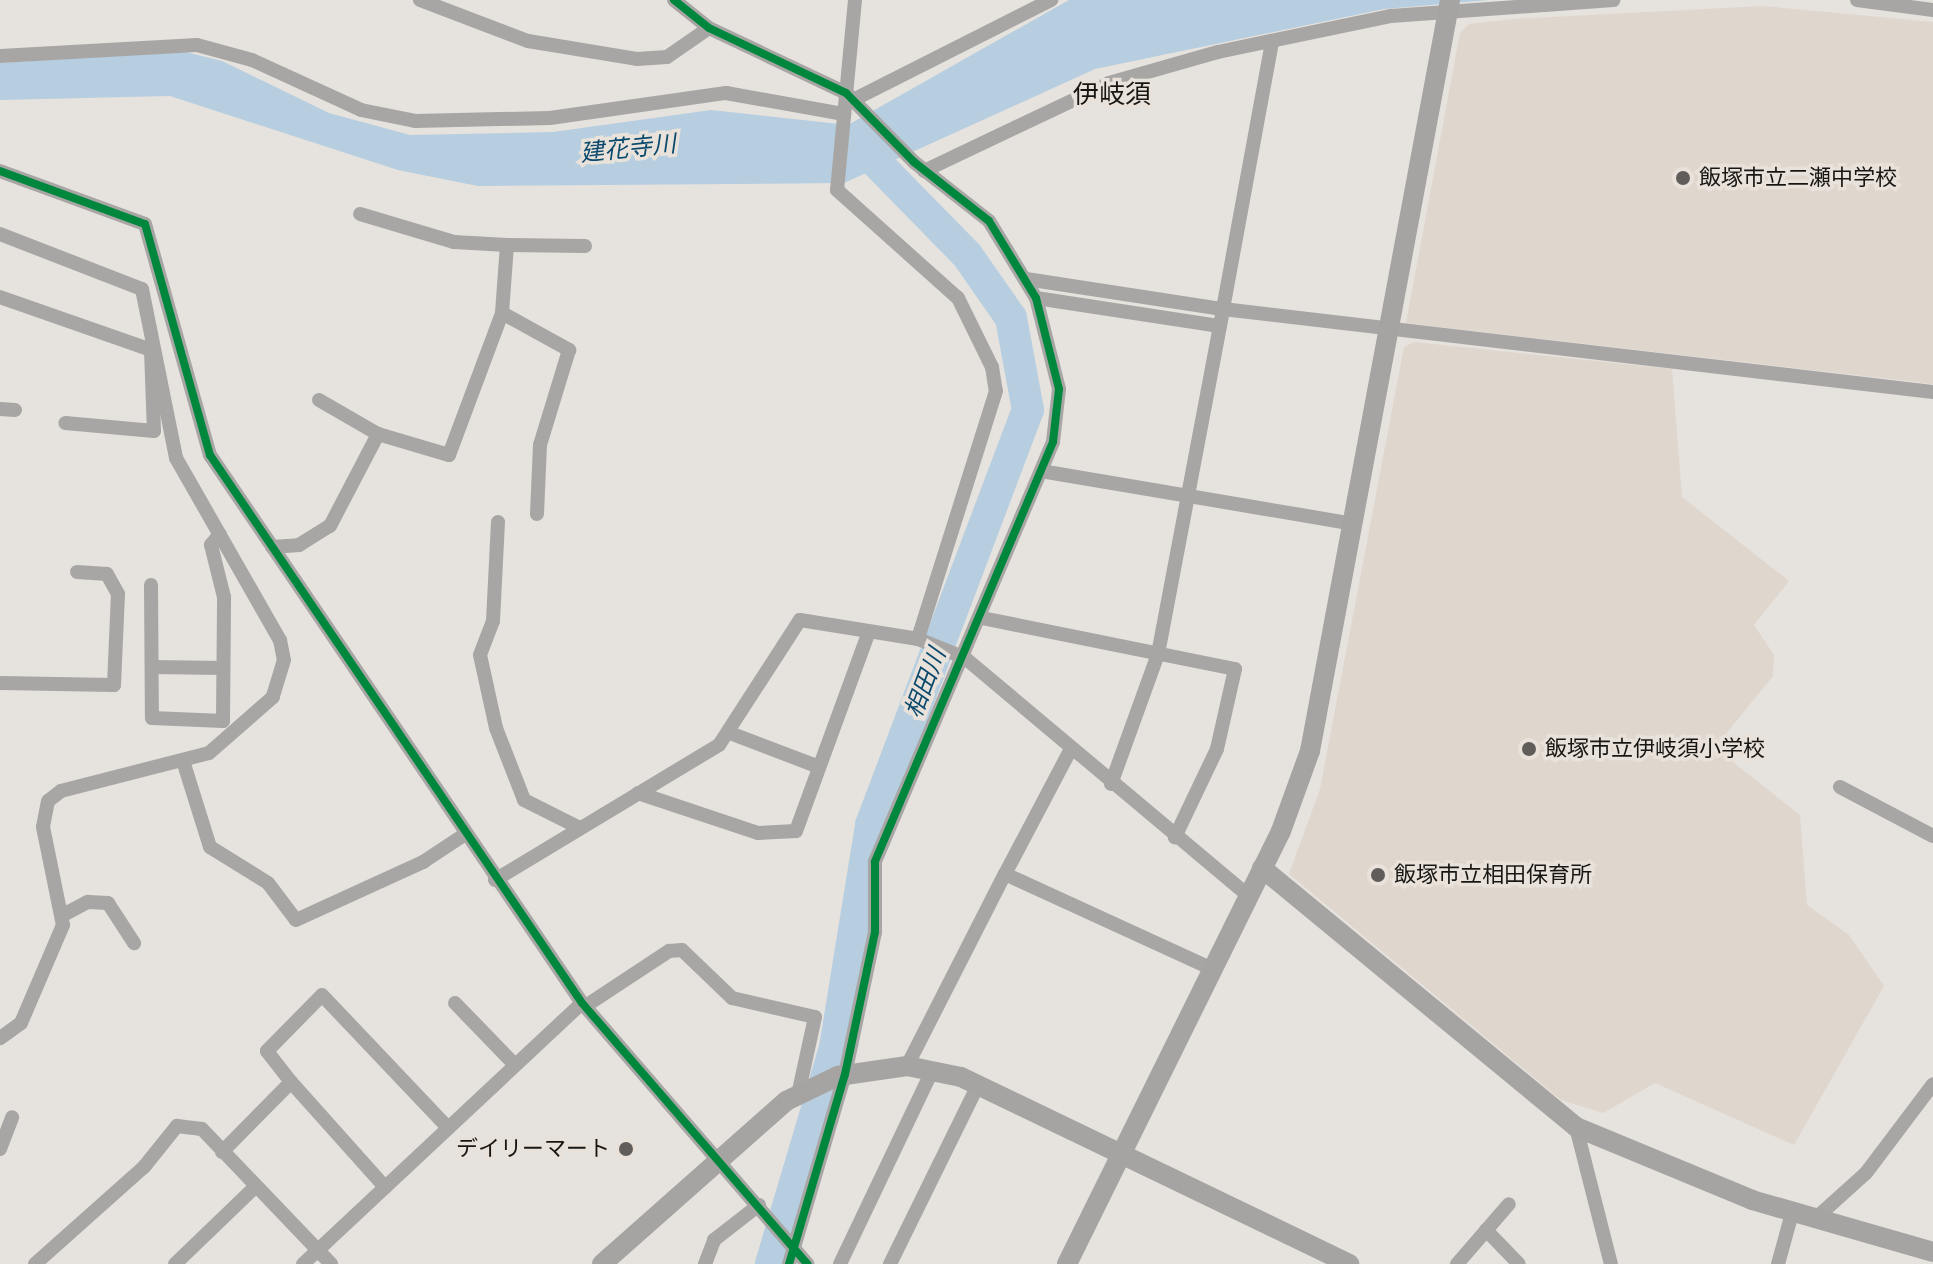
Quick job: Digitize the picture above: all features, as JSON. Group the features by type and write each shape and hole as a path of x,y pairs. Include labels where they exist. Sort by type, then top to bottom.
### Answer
{"street":[{"path":"420,0 528,41 637,59 667,57 709,28"},
{"path":"674,0 709,28 854,99 919,166 989,221 1036,298 1059,389 1060,417 1041,471 982,618 875,862 875,932 842,1075 789,1264"},
{"path":"855,0 854,99 844,117 838,184 958,298 992,367 992,411 918,639"},
{"path":"854,99 1051,0"},
{"path":"919,166 1109,83 1272,42 1449,4 1613,0"},
{"path":"1857,0 1933,10"},
{"path":"1067,1264 1123,1152 1208,967 1262,868 1322,711 1449,4"},
{"path":"1111,784 1158,654 1272,42"},
{"path":"0,56 197,45 252,60 361,110 415,121 550,118 726,93 844,117"},
{"path":"0,171 145,224 210,455 464,835 583,1005 719,1156 807,1264"},
{"path":"360,214 454,242 585,246"},
{"path":"0,234 135,282 146,298 154,431 65,423"},
{"path":"319,400 378,434 449,455 502,313 507,245"},
{"path":"1026,279 1389,333 1933,392"},
{"path":"0,297 151,350"},
{"path":"1036,298 1220,326"},
{"path":"502,313 545,330 569,350 540,445 537,514"},
{"path":"0,1038 21,1023 65,914 43,827 48,801 61,791 184,764 235,736 283,682 280,640 176,458 151,350"},
{"path":"272,547 299,545 330,526 378,434"},
{"path":"1041,471 1355,524"},
{"path":"498,522 493,621 480,655 496,728 524,800 580,828"},
{"path":"151,585 152,718 223,721 224,597 211,545 220,534"},
{"path":"0,683 114,685 118,594 107,574 77,572"},
{"path":"982,618 1235,669 1217,749 1175,837"},
{"path":"495,880 730,733 800,620 918,639 965,658 1111,784 1246,894"},
{"path":"638,793 758,833 796,831 869,632"},
{"path":"152,667 223,668"},
{"path":"730,733 819,767"},
{"path":"907,1066 1071,749"},
{"path":"184,764 210,847 268,883 296,920 423,862 464,835"},
{"path":"1840,787 1933,836"},
{"path":"1262,868 1576,1127 1792,1213 1933,1252"},
{"path":"1005,874 1208,967"},
{"path":"65,914 88,902 108,903 134,943"},
{"path":"303,1264 583,1005 682,950 732,998 815,1017 802,1092"},
{"path":"385,1187 267,1051 322,995 448,1128"},
{"path":"455,1003 515,1065"},
{"path":"602,1264 719,1156 802,1092 842,1075 907,1066 978,1085 1123,1152 1349,1264"},
{"path":"840,1264 932,1071"},
{"path":"222,1152 291,1082"},
{"path":"1816,1218 1866,1173 1933,1084"},
{"path":"890,1264 978,1085"},
{"path":"0,1149 12,1117"},
{"path":"35,1264 144,1167 177,1126 202,1129 254,1188 331,1264"},
{"path":"1576,1127 1611,1264"},
{"path":"175,1264 254,1188"},
{"path":"1457,1264 1509,1204"},
{"path":"705,1264 714,1240 759,1205"},
{"path":"1778,1264 1792,1213"},
{"path":"1486,1230 1519,1264"}],"shaded area":[{"name":"飯塚市立二瀬中学校","path":"1763,6 1933,22 1933,384 1406,323 1460,33 1469,24"},
{"name":"飯塚市立伊岐須小学校","path":"1414,342 1672,369 1682,497 1789,581 1754,625 1774,655 1773,676 1725,735 1734,763 1800,815 1807,905 1849,935 1884,986 1794,1145 1655,1083 1603,1113 1561,1100 1289,874 1320,789 1404,347"}],"water":[{"name":"建花寺川","path":"1069,0 1489,0 1384,9 1095,69 844,183 478,186 398,170 170,96 0,100 0,63 181,51 222,61 329,113 410,135 553,132 711,110 848,125"}],"waterway":[{"name":"相田川","path":"771,1264 835,1048 871,825 1028,410 1011,318 967,255 867,153"}],"cycle path":[{"path":"674,0 709,28 846,93 914,162 989,221 1036,298 1059,389 1053,442 875,862 875,932 845,1074 789,1264"},
{"path":"0,171 145,224 210,455 582,1003 807,1264"}],"place":[{"name":"飯塚市立二瀬中学校","path":"1683,178"},
{"name":"飯塚市立伊岐須小学校","path":"1529,749"},
{"name":"飯塚市立相田保育所","path":"1378,875"},
{"name":"デイリーマート","path":"626,1149"}],"district":[{"name":"伊岐須","path":"1112,95"}]}
